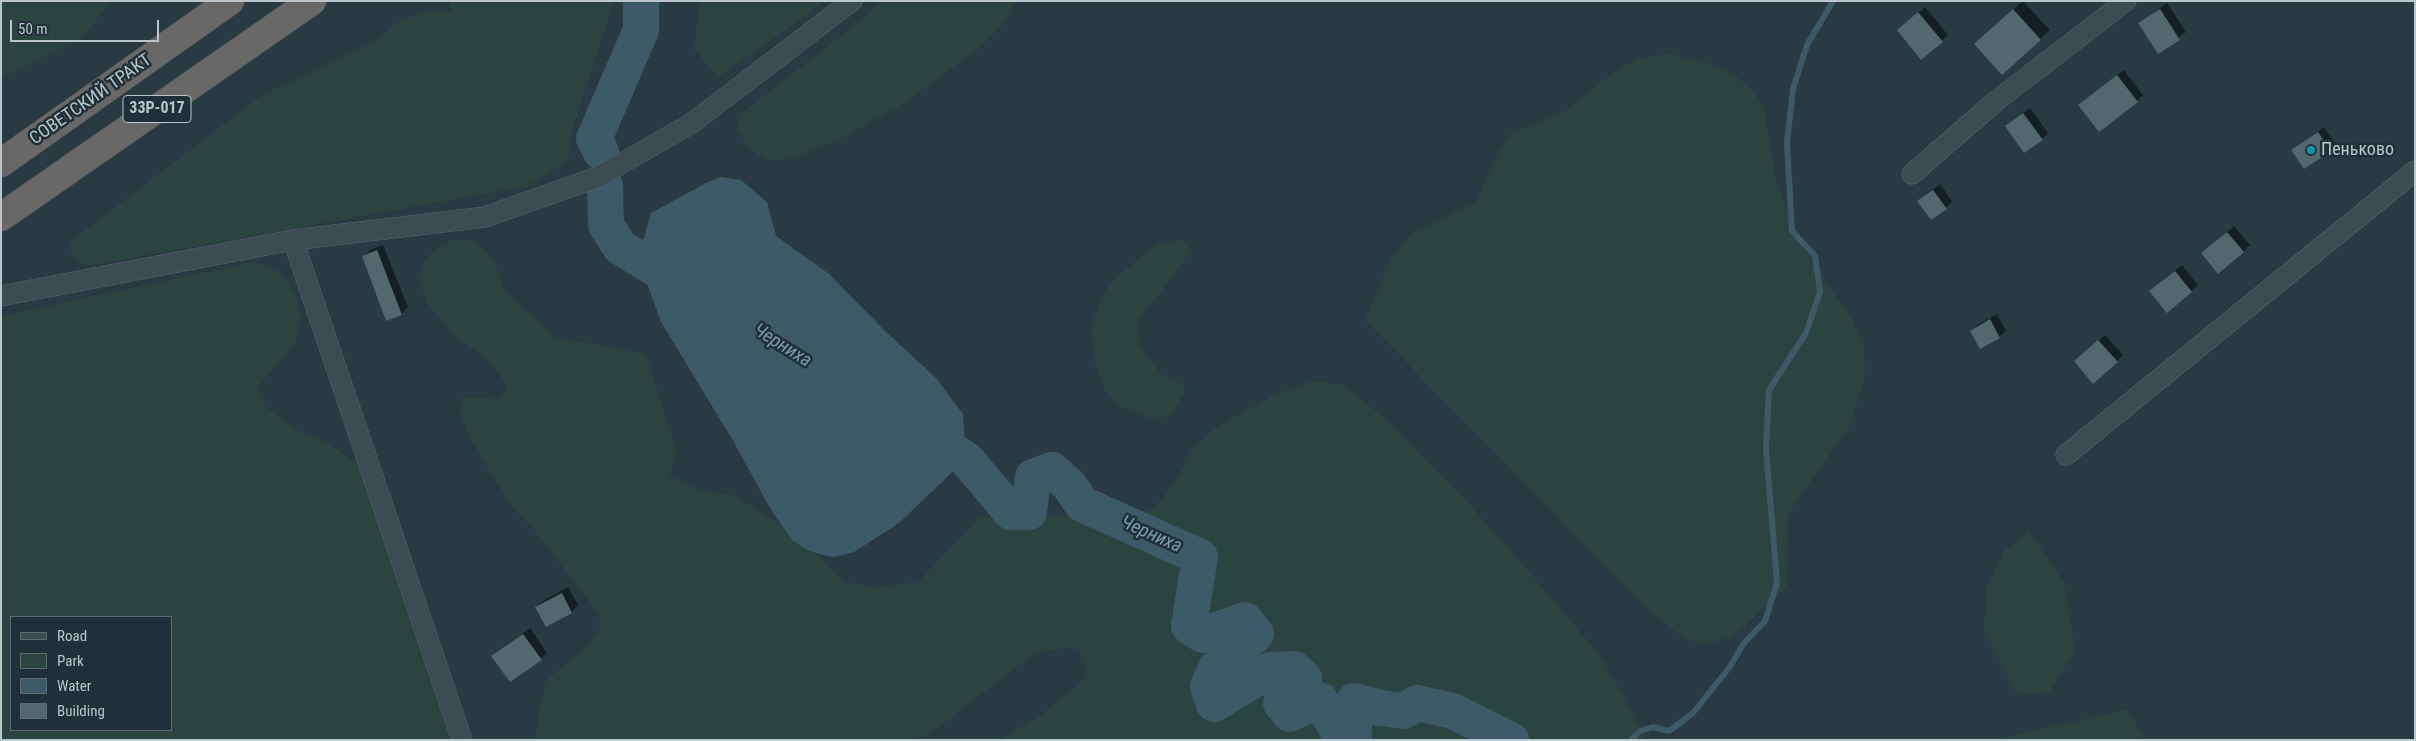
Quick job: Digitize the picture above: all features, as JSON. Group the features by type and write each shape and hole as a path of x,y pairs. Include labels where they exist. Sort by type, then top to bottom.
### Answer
{"highway":[{"name":"СОВЕТСКИЙ ТРАКТ","path":"1,164 230,1"},
{"name":"33Р-017","path":"1,218 312,1"}],"street":[{"path":"1,296 294,240 485,217 598,176 692,123 852,1"},
{"path":"1912,174 1996,101 2126,1"},
{"path":"2066,455 2415,171"},
{"path":"294,240 462,740"}],"green space":[{"path":"1,1 111,1 84,36 1,78"},
{"path":"448,1 614,1 572,131 568,161 528,186 94,265 82,264 71,254 71,241 262,95 375,41 395,24 424,11 452,11"},
{"path":"700,1 823,1 800,20 718,77 694,49"},
{"path":"881,1 1016,1 1002,26 977,50 899,107 835,141 791,159 767,160 751,151 737,130 739,115 869,14"},
{"path":"1671,54 1715,65 1735,75 1756,95 1764,108 1776,180 1800,243 1851,318 1864,346 1865,375 1851,424 1788,514 1787,587 1732,637 1705,644 1685,639 1643,605 1365,320 1391,258 1413,232 1475,202 1497,155 1509,135 1567,110 1612,73 1639,58"},
{"path":"1180,239 1188,244 1189,253 1162,291 1137,320 1140,346 1161,374 1184,385 1185,393 1171,414 1154,420 1116,404 1105,390 1095,365 1091,327 1103,294 1114,279 1156,245"},
{"path":"453,240 473,241 482,247 493,260 506,292 555,337 646,354 676,451 670,476 694,488 731,495 753,507 803,540 844,582 875,587 918,582 980,518 1024,513 1071,517 1109,526 1130,522 1155,507 1173,485 1195,445 1217,427 1276,394 1312,381 1344,385 1390,423 1463,497 1530,573 1602,658 1647,740 999,740 1040,716 1082,681 1086,675 1084,659 1079,651 1069,648 1047,650 1028,658 938,728 916,740 535,740 541,701 549,678 588,646 600,628 599,614 535,531 511,506 470,438 460,414 462,397 499,399 507,386 488,359 458,339 427,303 419,280 424,261 436,248"},
{"path":"254,262 282,273 296,295 301,319 295,343 257,388 266,407 300,432 325,441 355,462 381,495 456,740 1,740 1,316"},
{"path":"2029,531 2064,582 2075,651 2049,693 2017,695 1984,629 1986,589 2003,552"},
{"path":"2127,709 2145,740 1996,740 2002,738"}],"water":[{"path":"721,177 741,180 767,202 776,236 829,274 884,330 936,378 963,414 966,459 899,523 854,552 834,557 807,550 792,540 770,508 732,439 661,322 638,258 651,213 706,183"}],"building":[{"path":"2013,9 2041,40 2002,75 1974,44"},
{"path":"2160,9 2180,40 2158,54 2138,23"},
{"path":"1918,12 1943,42 1921,60 1897,30"},
{"path":"2117,75 2138,102 2099,132 2078,105"},
{"path":"2023,113 2043,140 2024,153 2005,126"},
{"name":"Пеньково","path":"2318,132 2331,151 2304,169 2291,150"},
{"path":"1933,190 1947,209 1931,220 1917,201"},
{"path":"2227,232 2244,252 2218,274 2201,253"},
{"path":"377,250 402,315 386,321 362,256"},
{"path":"2175,271 2192,292 2167,313 2149,291"},
{"path":"1990,319 2000,338 1980,349 1970,331"},
{"path":"2098,340 2118,362 2093,384 2074,361"},
{"path":"562,593 572,613 546,627 535,607"},
{"path":"523,634 542,660 510,682 491,656"}],"waterway":[{"name":"Черниха","path":"601,152 594,139 641,30 641,1"},
{"path":"1631,740 1640,731 1653,727 1669,731 1693,713 1729,668 1744,643 1765,621 1777,583 1766,448 1769,390 1806,333 1820,292 1815,256 1792,231 1787,143 1793,89 1807,45 1833,1"},
{"name":"Черниха","path":"605,185 606,225 620,247 680,284"},
{"name":"Черниха","path":"924,433 966,459 1011,512 1029,512 1033,477 1052,470 1069,485 1082,504 1200,557 1189,626 1203,635 1245,620 1256,634 1216,668 1208,686 1214,704 1270,670 1294,669 1304,678 1281,703 1290,714 1320,700 1339,733 1354,736 1354,701 1403,711 1417,703 1453,711 1511,740"}],"place":[{"name":"Пеньково","path":"2311,150"}]}
